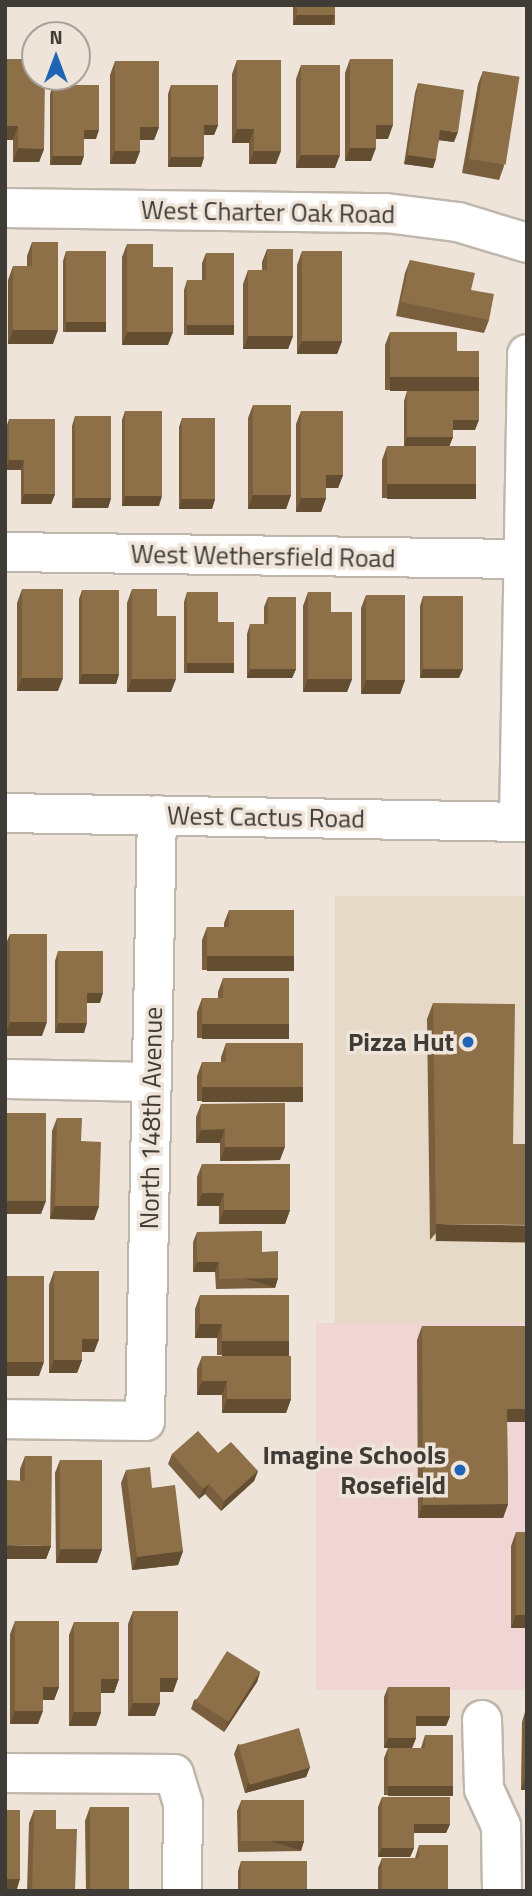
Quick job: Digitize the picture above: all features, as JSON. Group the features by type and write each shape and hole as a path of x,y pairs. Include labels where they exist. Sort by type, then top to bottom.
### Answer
{"street":[{"name":"West Charter Oak Road","path":"5,208 386,213 458,222 527,243"},
{"path":"523,822 521,559 527,354"},
{"name":"West Wethersfield Road","path":"5,552 521,559"},
{"name":"West Cactus Road","path":"5,813 523,822"},
{"name":"North 148th Avenue","path":"5,1419 145,1421 156,815"},
{"path":"5,1079 151,1082"},
{"path":"482,1720 484,1789 514,1848 502,1891"},
{"path":"5,1773 174,1774 183,1804 182,1891"}],"shaded area":[{"path":"335,896 527,896 527,1324 335,1324"},
{"path":"316,1323 527,1323 527,1690 316,1690"}],"building":[{"path":"297,5 335,5 335,15 297,15"},
{"path":"5,59 21,59 21,91 45,91 44,149 18,148 18,126 5,126"},
{"path":"350,59 393,59 393,125 376,125 376,148 350,148"},
{"path":"237,60 281,60 281,151 254,151 254,129 237,129"},
{"path":"115,61 159,61 159,127 140,127 140,151 115,151"},
{"path":"301,65 340,65 340,155 301,155"},
{"path":"483,71 520,77 506,165 469,159"},
{"path":"418,83 464,90 458,132 440,130 436,159 408,155"},
{"path":"91,85 99,85 99,130 84,130 84,156 53,156 53,91 91,91"},
{"path":"171,85 218,85 218,125 204,125 204,157 171,157"},
{"path":"32,242 58,242 58,330 13,330 13,266 32,266"},
{"path":"127,244 153,244 153,267 173,267 173,332 127,332"},
{"path":"267,249 293,249 293,336 248,336 248,270 267,270"},
{"path":"66,251 106,251 106,322 66,322"},
{"path":"302,251 342,251 342,341 302,341"},
{"path":"206,253 234,253 234,325 187,325 187,280 206,280"},
{"path":"410,260 475,273 471,290 494,294 489,320 401,302"},
{"path":"390,332 457,332 457,351 479,351 479,377 390,377"},
{"path":"407,391 479,391 479,420 453,420 453,437 407,437"},
{"path":"253,405 291,405 291,495 253,495"},
{"path":"125,411 162,411 162,496 125,496"},
{"path":"301,411 343,411 343,475 326,475 326,498 301,498"},
{"path":"75,416 111,416 111,498 75,498"},
{"path":"182,418 215,418 215,499 182,499"},
{"path":"9,419 55,419 55,494 24,494 24,460 9,460"},
{"path":"387,446 476,446 476,484 387,484"},
{"path":"22,589 63,589 63,678 22,678"},
{"path":"132,589 157,589 157,616 176,616 176,679 132,679"},
{"path":"82,590 119,590 119,674 82,674"},
{"path":"187,592 218,592 218,622 234,622 234,663 187,663"},
{"path":"308,592 331,592 331,612 352,612 352,679 308,679"},
{"path":"366,595 405,595 405,680 366,680"},
{"path":"423,596 463,596 463,669 423,669"},
{"path":"268,597 296,597 296,669 250,669 250,624 268,624"},
{"path":"229,910 294,910 294,956 207,956 207,927 229,927"},
{"path":"10,934 47,934 47,1022 10,1022"},
{"path":"58,951 103,951 103,993 87,993 87,1023 58,1023"},
{"path":"223,978 289,978 289,1024 202,1024 202,998 223,998"},
{"path":"433,1003 515,1004 513,1144 527,1144 527,1225 436,1224"},
{"path":"226,1043 303,1043 303,1087 202,1087 202,1062 226,1062"},
{"path":"285,1103 285,1147 225,1147 225,1129 201,1130 201,1104"},
{"path":"7,1113 46,1113 46,1201 7,1201"},
{"path":"57,1118 82,1118 81,1141 101,1142 99,1206 55,1206"},
{"path":"202,1164 290,1164 290,1210 224,1210 224,1193 202,1193"},
{"path":"262,1231 262,1252 278,1251 278,1278 219,1279 219,1262 197,1262 197,1232"},
{"path":"54,1271 99,1271 99,1339 82,1339 82,1360 54,1360"},
{"path":"6,1276 44,1276 44,1362 6,1362"},
{"path":"200,1295 289,1295 289,1341 222,1341 222,1324 200,1324"},
{"name":"Imagine Schools Rosefield","path":"422,1326 527,1326 527,1409 507,1409 508,1504 423,1505"},
{"path":"202,1356 291,1356 291,1399 227,1399 227,1381 202,1381"},
{"path":"198,1431 218,1453 231,1442 258,1471 224,1501 209,1484 203,1489 172,1454"},
{"path":"25,1456 52,1456 51,1546 5,1545 6,1480 25,1481"},
{"path":"60,1460 102,1460 102,1549 60,1549"},
{"path":"150,1467 152,1488 175,1485 183,1551 137,1557 126,1470"},
{"path":"516,1532 527,1532 527,1615 516,1615"},
{"path":"133,1611 178,1611 178,1678 160,1678 160,1703 133,1703"},
{"path":"15,1621 59,1621 59,1687 43,1687 43,1711 15,1711"},
{"path":"74,1622 119,1622 119,1679 101,1679 101,1712 74,1712"},
{"path":"227,1651 260,1672 229,1722 196,1701"},
{"path":"388,1687 450,1687 450,1716 416,1716 416,1738 388,1738"},
{"path":"527,1712 527,1780 525,1780"},
{"path":"299,1728 310,1767 250,1785 238,1745"},
{"path":"425,1735 453,1735 453,1786 388,1786 388,1748 425,1748"},
{"path":"382,1797 450,1797 450,1824 414,1824 414,1848 382,1848"},
{"path":"241,1800 304,1800 304,1841 241,1841"},
{"path":"90,1807 129,1807 129,1891 90,1891"},
{"path":"5,1810 20,1810 20,1879 5,1879"},
{"path":"34,1810 56,1810 56,1829 77,1829 75,1891 32,1891"},
{"path":"419,1845 448,1845 448,1891 382,1891 382,1858 419,1858"},
{"path":"241,1861 307,1861 307,1891 241,1891"}],"place":[{"name":"Pizza Hut","path":"468,1042"},
{"name":"Imagine Schools Rosefield","path":"460,1470"}]}
